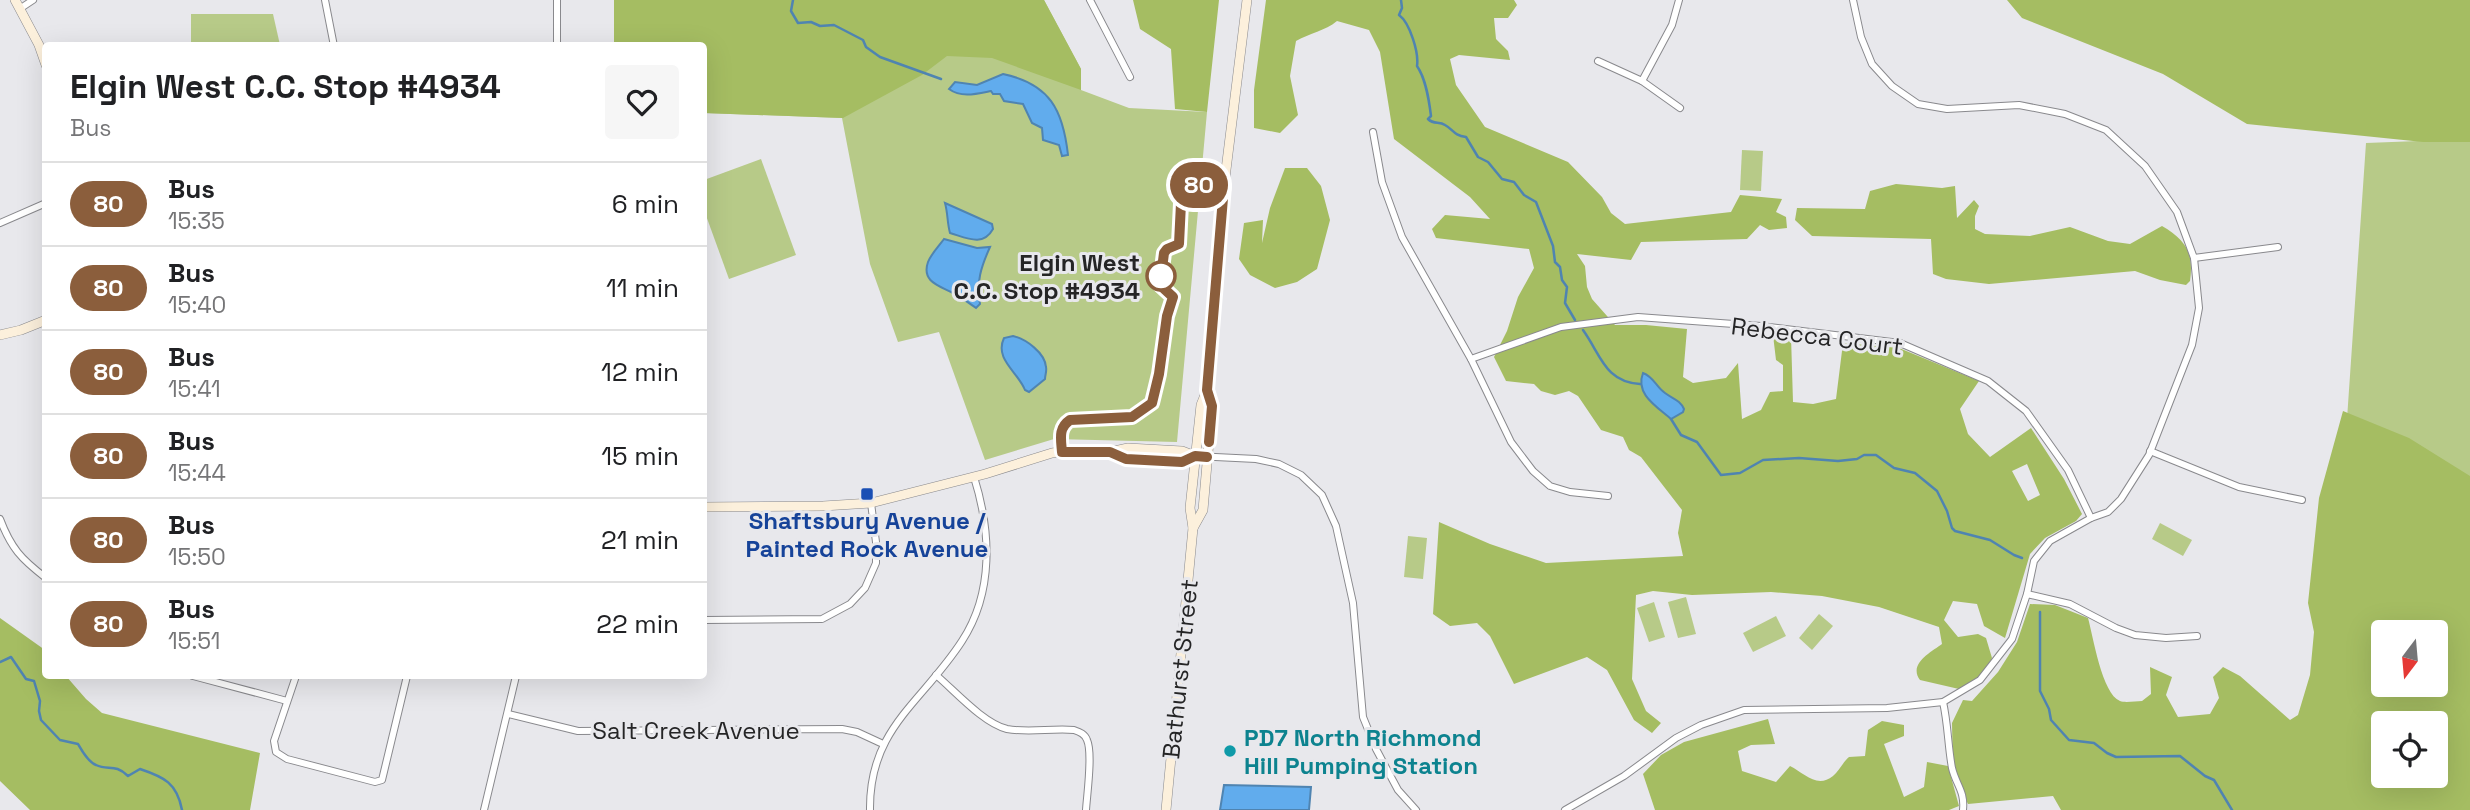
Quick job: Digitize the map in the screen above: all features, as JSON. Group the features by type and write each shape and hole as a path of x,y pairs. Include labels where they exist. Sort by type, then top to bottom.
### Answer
{"main road":[{"name":"Bathurst Street","path":"1166,810 1194,528 1190,508 1195,456 1201,405 1207,390 1224,186 1247,0"},
{"path":"18,4 42,54"},
{"path":"0,335 42,322"},
{"name":"Bathurst Street","path":"1194,528 1203,510 1212,406 1207,390"},
{"path":"707,507 871,503 974,477 1052,453 1083,450 1110,452 1126,459 1182,462 1195,456"}],"street":[{"path":"18,4 33,0"},
{"path":"325,0 333,42"},
{"path":"557,42 558,0"},
{"path":"1090,0 1130,77"},
{"path":"1642,81 1672,25 1679,0"},
{"path":"1566,810 1624,776 1676,738 1744,710 1861,709 1943,702 1980,680 2012,639 2027,594 2034,561 2050,541 2091,518 2108,512 2121,499 2150,451 2192,345 2199,308 2194,258 2177,212 2144,166 2106,130 2065,114 2019,106 1947,108 1918,104 1892,86 1872,64 1861,37 1853,0"},
{"path":"1598,61 1642,81 1680,108"},
{"path":"1373,132 1382,182 1402,237 1471,359 1511,442 1533,471 1550,486 1570,492 1608,496"},
{"path":"0,223 42,205"},
{"path":"2194,258 2278,247"},
{"name":"Rebecca Court","path":"1471,359 1562,327 1638,317 1761,326 1900,343 1988,381 2026,411 2068,470 2091,518"},
{"path":"2150,451 2239,487 2302,500"},
{"path":"1195,456 1256,459 1279,464 1301,475 1322,495 1336,526 1353,603 1363,717 1376,749 1398,790 1416,810"},
{"path":"870,810 873,776 883,744 936,676 968,631 976,614 985,580 987,535 974,477"},
{"path":"707,620 822,619 850,604 865,588 876,563 871,503"},
{"path":"0,519 8,541 16,553 42,575"},
{"path":"2027,594 2070,604 2135,635 2166,638 2197,636"},
{"path":"936,676 999,726 1010,729 1074,730 1082,733 1087,738 1089,753 1086,810"},
{"path":"203,679 287,701"},
{"path":"295,679 274,741 280,757 379,782 383,776 406,679"},
{"path":"484,810 515,679"},
{"path":"1943,702 1952,770 1964,797 1963,810"},
{"name":"Salt Creek Avenue","path":"508,714 578,731 842,729 865,735 883,744"}],"green space":[{"path":"614,0 1044,0 1081,69 1081,90 1129,108 1207,112 1177,442 1054,439 985,460 939,332 898,342 870,264 842,118 707,113 707,42 614,42"},
{"path":"614,0 1044,0 1081,69 1081,90 992,58 947,56 922,75 843,118 707,113 707,42 614,42"},
{"path":"1133,0 1219,0 1207,112 1175,109 1171,49 1140,29"},
{"path":"1266,0 1514,0 1517,5 1508,18 1494,18 1496,39 1508,51 1510,60 1459,55 1450,59 1456,85 1485,127 1568,162 1602,197 1611,213 1625,224 1731,212 1740,195 1782,199 1776,212 1786,217 1787,228 1769,230 1760,225 1747,239 1641,242 1631,260 1577,254 1585,266 1587,287 1592,299 1615,325 1687,329 1683,377 1693,383 1726,378 1738,363 1742,419 1761,410 1770,392 1783,391 1783,365 1776,360 1773,335 1775,331 1789,332 1791,336 1793,402 1813,404 1836,399 1843,343 1899,348 1979,381 1960,409 1968,434 1990,457 2031,428 2064,479 2082,514 2076,521 2045,538 2030,554 2005,638 1984,626 1977,604 1953,601 1944,620 1958,637 1978,634 1986,638 1992,658 1986,672 1959,689 1920,680 1917,674 1919,664 1942,644 1939,627 1879,607 1822,596 1771,592 1692,595 1653,591 1636,595 1632,679 1646,711 1661,723 1652,733 1634,720 1607,670 1587,657 1514,684 1490,636 1477,623 1450,626 1433,614 1439,522 1490,544 1546,563 1683,556 1678,533 1682,510 1641,457 1629,450 1623,437 1601,430 1578,396 1569,391 1555,395 1541,391 1534,384 1506,381 1494,357 1507,331 1518,297 1534,268 1529,249 1436,238 1432,229 1445,215 1490,219 1470,197 1394,139 1380,52 1369,30 1337,21 1296,41 1290,76 1298,115 1280,133 1254,128 1254,90","holes":["2027,464 2040,495 2028,501 2012,471"]},
{"path":"2007,0 2470,0 2470,142 2423,142 2247,124 2163,74 2022,18"},
{"path":"191,14 273,14 279,42 191,42"},
{"path":"2470,139 2470,810 2370,810 2345,448 2366,143"},
{"path":"1742,150 1763,151 1761,191 1740,190"},
{"path":"761,159 796,255 729,279 707,218 707,179"},
{"path":"1285,168 1307,168 1321,186 1330,220 1317,269 1297,282 1275,288 1250,275 1239,259 1244,223 1263,220 1262,243 1270,208"},
{"path":"1896,184 1942,188 1955,186 1957,218 1974,200 1979,206 1975,216 1975,229 1985,234 2030,236 2070,227 2108,241 2130,244 2162,226 2186,248 2191,263 2190,281 2186,285 2135,271 1989,284 1946,279 1933,274 1931,239 1812,236 1795,220 1797,208 1865,209 1870,191"},
{"path":"2343,411 2409,438 2470,476 2470,810 2061,810 2053,796 1968,804 1953,774 1952,723 1963,700 1972,701 1998,672 2017,642 2030,604 2055,605 2088,618 2103,676 2108,688 2120,701 2142,701 2151,694 2150,667 2172,677 2166,695 2178,717 2210,714 2219,698 2213,677 2223,667 2240,676 2290,720 2298,715 2310,675 2314,632 2308,603 2319,498"},
{"path":"2160,523 2192,540 2183,556 2152,539"},
{"path":"1408,536 1427,538 1423,579 1404,577"},
{"path":"1686,597 1696,634 1678,638 1668,602"},
{"path":"1654,602 1665,637 1649,642 1637,608"},
{"path":"1819,614 1833,626 1812,650 1799,638"},
{"path":"1776,616 1786,636 1753,652 1743,633"},
{"path":"0,618 42,648 42,679 69,679 102,713 260,753 250,810 30,810 0,781"},
{"path":"1768,719 1775,744 1751,745 1738,751 1742,771 1776,782 1790,766 1816,780 1827,780 1849,757 1865,756 1868,730 1882,721 1904,725 1904,736 1884,744 1904,797 1924,787 1927,762 1948,766 1959,806 1949,810 1655,810 1643,774 1661,755 1684,742"}],"water":[{"path":"1003,74 1032,85 1051,101 1058,112 1068,155 1062,156 1059,145 1043,140 1042,128 1032,123 1023,104 1004,101 1000,94 993,94 991,91 964,94 949,89 955,82 977,85"},
{"path":"945,203 992,224 993,229 984,238 974,240 950,233"},
{"path":"944,239 977,248 990,247 980,275 980,304 976,308 929,279 929,259"},
{"path":"1013,336 1034,347 1045,362 1045,379 1029,392 1008,365 1002,352 1004,338"},
{"path":"1643,373 1680,404 1683,412 1671,419 1653,404 1642,387"},
{"path":"1224,785 1311,787 1309,810 1220,810"}],"waterway":[{"path":"793,0 791,11 798,23 834,25 863,40 866,47 880,57 941,79"},
{"path":"1401,0 1399,15 1407,25 1415,46 1417,66 1428,97 1431,116 1428,119 1466,137 1478,157 1488,162 1502,179 1514,182 1524,195 1536,202 1553,246 1555,262 1560,267 1562,280 1567,287 1565,303 1575,320"},
{"path":"1583,330 1611,373 1628,382 1640,384"},
{"path":"1671,419 1681,435 1697,442 1721,475 1740,473 1763,460 1799,458 1838,461 1876,455 1894,468 1915,473 1937,491 1955,531 1990,540 2022,558"},
{"path":"2040,612 2040,691 2051,720 2069,740 2094,743 2116,757 2180,756 2214,780 2232,810"},
{"path":"0,662 11,657 26,679 34,681 40,701 41,720 60,740 78,744 88,759 100,767 115,768 128,776 140,769 163,778 177,793 182,810"}],"bus line":[{"name":"80","path":"1207,457 1195,456 1182,462 1126,459 1110,452 1062,452 1060,432 1064,425 1075,418 1132,417 1152,403 1167,316 1173,297 1160,285 1164,253 1179,244 1182,183 1224,186 1207,390 1212,406 1209,442"}],"place":[{"name":"Elgin West C.C. Stop #4934","path":"1161,276"},
{"name":"Shaftsbury Avenue / Painted Rock Avenue","path":"867,494"},
{"name":"PD7 North Richmond Hill Pumping Station","path":"1230,751"}]}
